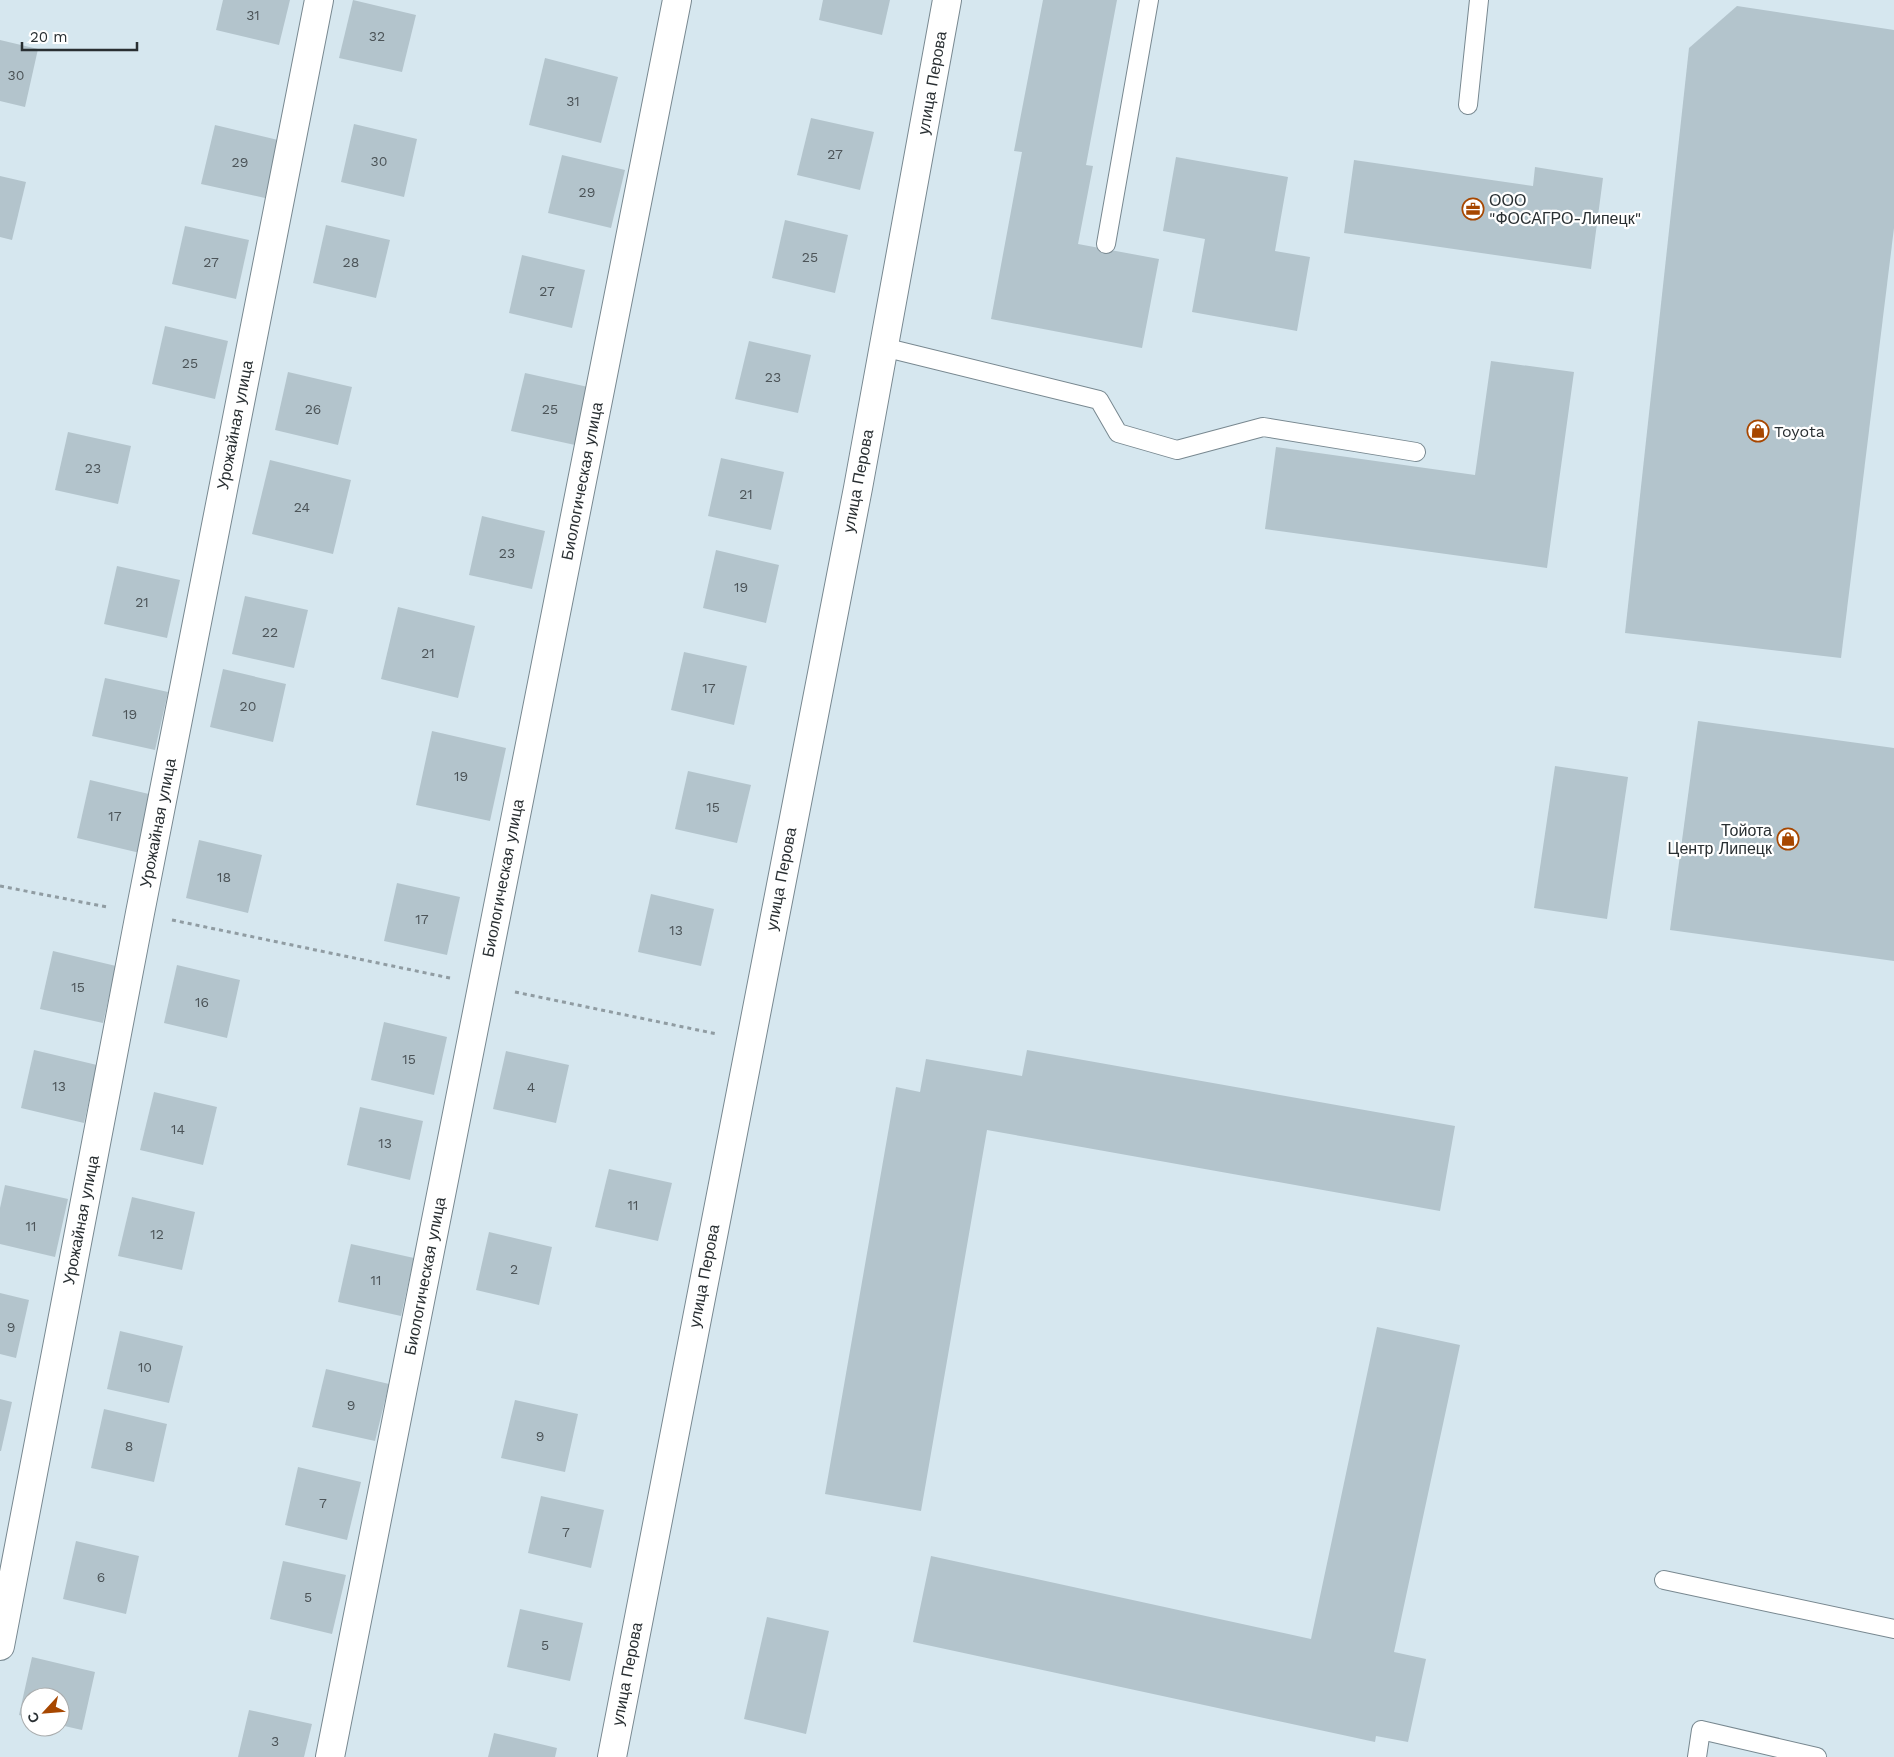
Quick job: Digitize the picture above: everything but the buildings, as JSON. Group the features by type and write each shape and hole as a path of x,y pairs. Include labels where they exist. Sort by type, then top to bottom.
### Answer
{"street":[{"name":"Урожайная улица","path":"0,1646 140,913 319,0"},
{"name":"Биологическая улица","path":"330,1757 677,0"},
{"name":"улица Перова","path":"612,1757 749,1040 856,498 947,0"}],"lane":[{"path":"1106,244 1149,0"},
{"path":"1468,105 1479,0"},
{"path":"883,347 1099,400 1118,433 1177,450 1263,427 1416,452"},
{"path":"1664,1580 1894,1629"},
{"path":"1697,1757 1701,1730 1817,1757"}],"path":[{"path":"0,886 140,913 749,1040"}],"place":[{"name":"ООО \"ФОСАГРО-Липецк\"","path":"1473,209"},
{"name":"Toyota","path":"1758,431"},
{"name":"Тойота Центр Липецк","path":"1788,839"}]}
